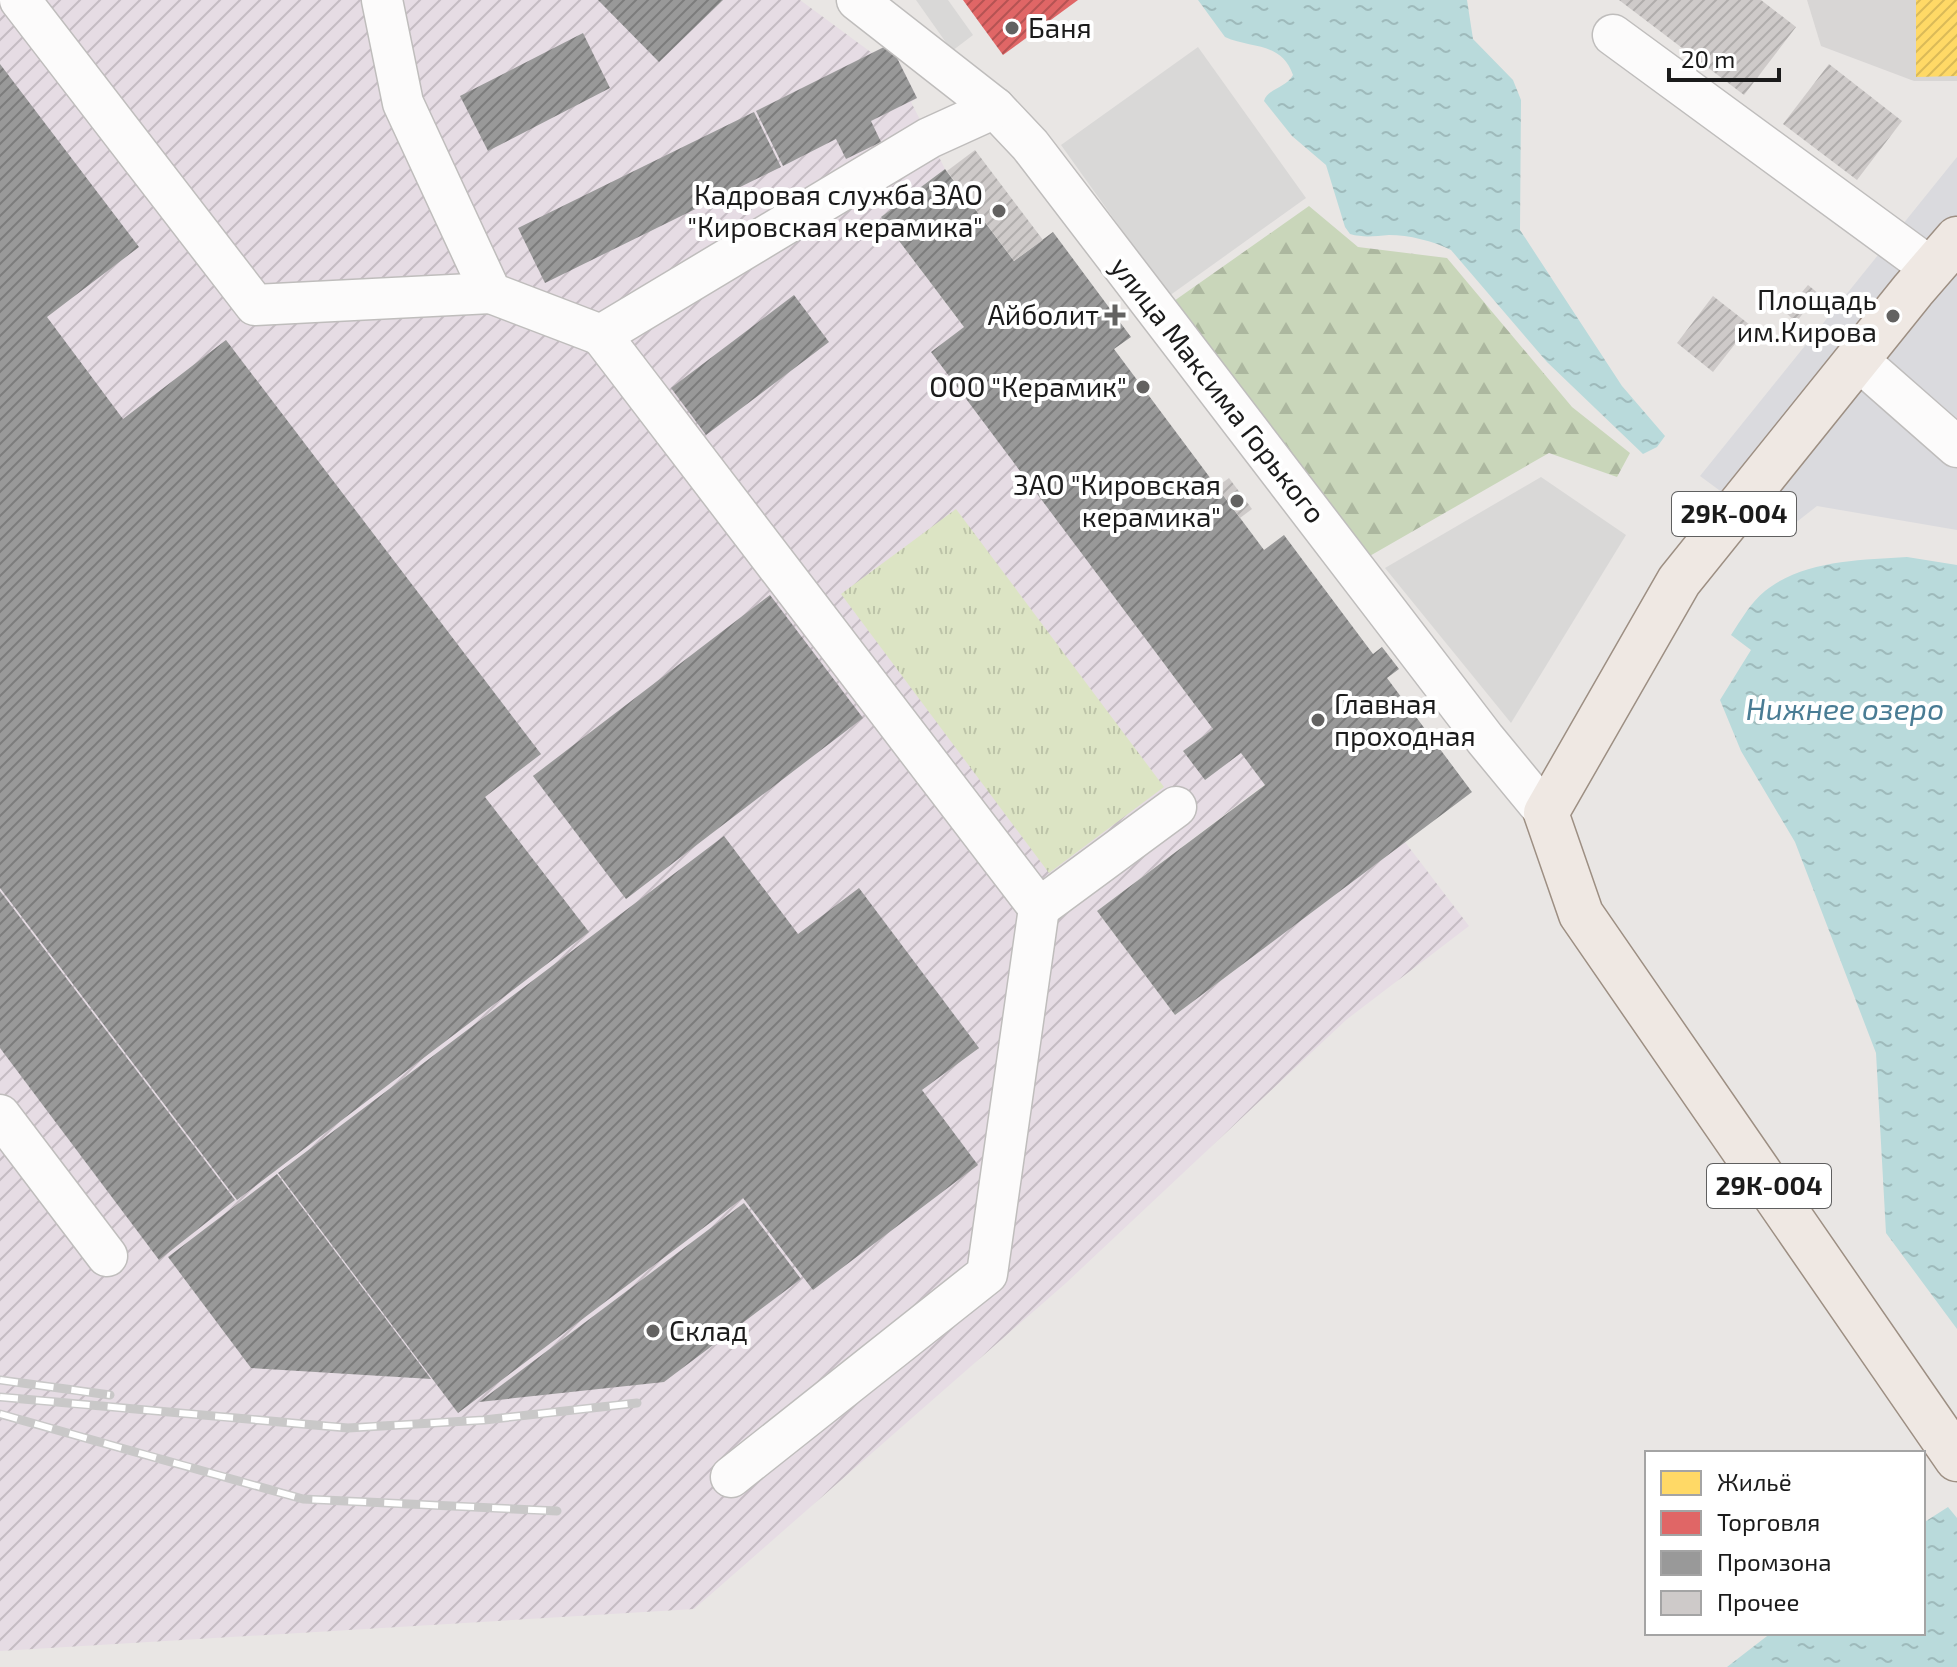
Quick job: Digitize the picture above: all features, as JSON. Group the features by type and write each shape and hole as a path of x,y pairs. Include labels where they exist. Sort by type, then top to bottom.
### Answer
{"main road":[{"name":"29К-004","path":"1944,254 1679,581 1546,813 1581,914 1957,1459"}],"street":[{"path":"20,0 255,305 491,293 601,335 1039,908 987,1274 731,1477"},
{"path":"382,0 403,103 491,293"},
{"name":"улица Максима Горького","path":"857,0 995,108 1030,145 1485,739 1546,813"},
{"path":"1613,35 1944,254"},
{"path":"601,335 929,138 995,108"},
{"path":"1858,360 1957,447"},
{"path":"1039,908 1176,807"},
{"path":"0,1115 107,1256"}],"shaded area":[{"name":"ЗАО \"Кировская керамика\"","path":"0,0 800,0 872,53 890,44 917,98 911,102 945,169 881,217 964,327 932,352 1213,729 1183,751 1205,779 1241,753 1265,784 1097,911 1175,1015 1405,842 1469,926 1346,1020 1066,1283 694,1609 0,1651"},
{"path":"916,0 948,0 973,35 952,51"},
{"path":"1807,0 1957,0 1957,81 1914,81 1821,46"},
{"path":"1198,47 1306,198 1169,296 1061,145"},
{"name":"Площадь им.Кирова","path":"1957,157 1957,530 1817,506 1780,535 1700,476"},
{"path":"1541,477 1626,535 1511,723 1385,568"}],"green space":[{"path":"1309,206 1358,247 1447,258 1572,407 1630,453 1617,477 1549,453 1368,557 1174,301"},
{"path":"956,509 1164,787 1049,873 841,594"}],"water":[{"path":"1198,0 1467,0 1473,39 1513,80 1521,100 1520,230 1622,386 1665,436 1657,447 1643,454 1547,362 1451,250 1405,236 1350,234 1345,227 1326,165 1292,136 1264,101 1293,75 1288,64 1273,51 1225,37"},
{"name":"Нижнее озеро","path":"1907,557 1957,565 1957,1329 1886,1233 1876,1053 1795,842 1741,751 1720,700 1751,650 1731,635 1765,591 1780,581 1815,567"},
{"path":"1948,1507 1957,1518 1957,1667 1727,1667 1768,1635 1925,1635 1925,1522"}],"building: Жильё":[{"path":"1916,0 1957,0 1957,76 1916,77"}],"building: Торговля":[{"name":"Баня","path":"963,0 1078,0 1003,55"}],"building: Промзона":[{"path":"598,0 723,0 659,62"},
{"path":"583,33 610,88 488,151 460,96"},
{"path":"890,44 917,98 871,121 881,142 846,159 836,139 783,166 756,111"},
{"path":"0,64 139,247 47,317 123,419 226,340 541,754 485,797 589,932 237,1200 0,888"},
{"path":"754,112 781,167 545,283 518,228"},
{"path":"945,169 1014,261 1053,232 1131,337 1114,349 1264,550 1284,535 1373,654 1382,647 1399,669 1387,678 1472,792 1175,1015 1097,911 1265,785 1241,753 1205,780 1183,751 1213,729 931,352 964,327 881,217"},
{"path":"794,295 829,342 706,435 671,388"},
{"path":"770,595 863,718 626,899 533,776"},
{"path":"724,836 798,934 859,888 979,1048 922,1090 978,1165 813,1290 743,1198 458,1413 278,1173"},
{"path":"0,891 235,1200 159,1260 0,1048"},
{"path":"277,1174 431,1379 251,1368 168,1257"},
{"name":"Склад","path":"744,1203 801,1279 664,1382 479,1402"}],"building: Прочее":[{"path":"1619,0 1761,0 1796,27 1744,95"},
{"path":"1829,64 1902,121 1857,180 1783,124"},
{"name":"Кадровая служба ЗАО \"Кировская керамика\"","path":"975,150 1043,240 1014,261 947,171"},
{"path":"1808,285 1819,294 1796,322 1785,312"},
{"path":"1713,296 1750,325 1713,372 1677,343"},
{"name":"ЗАО \"Кировская керамика\"","path":"1229,478 1252,509 1240,518 1217,487"}],"railway":[{"path":"0,1380 110,1395"},
{"path":"0,1397 348,1428 484,1420 637,1403"},
{"path":"0,1414 303,1499 557,1511"}],"place":[{"name":"Баня","path":"1012,28"},
{"name":"Кадровая служба ЗАО \"Кировская керамика\"","path":"999,211"},
{"name":"Айболит","path":"1115,315"},
{"name":"Площадь им.Кирова","path":"1893,316"},
{"name":"ООО \"Керамик\"","path":"1143,387"},
{"name":"ЗАО \"Кировская керамика\"","path":"1237,501"},
{"name":"Главная проходная","path":"1318,720"},
{"name":"Склад","path":"653,1331"}]}
